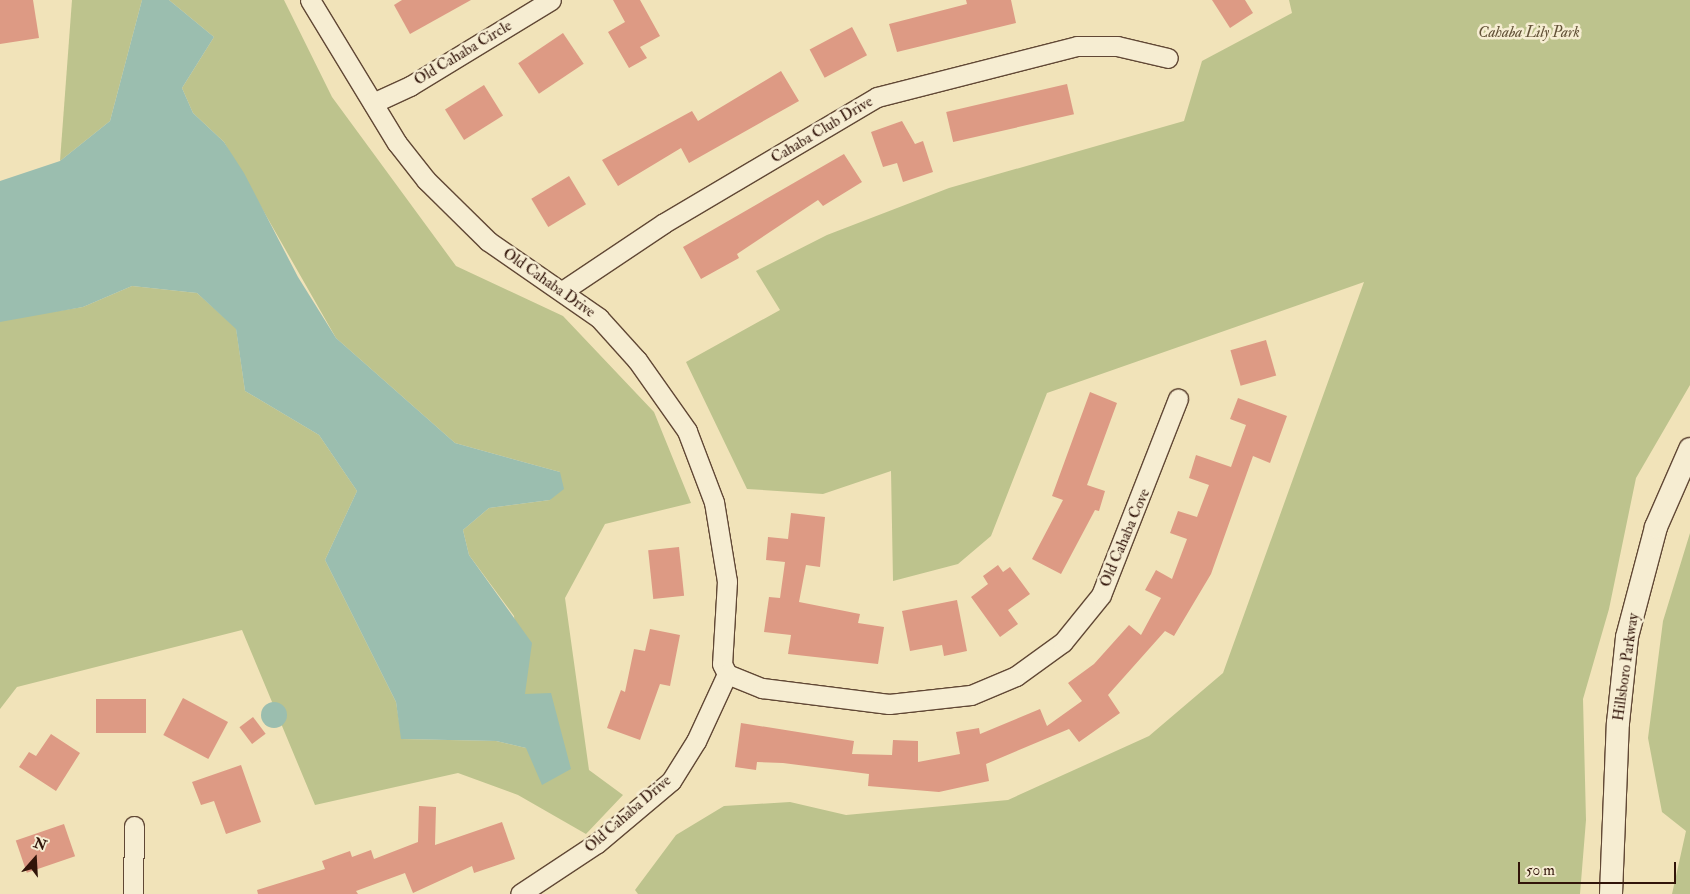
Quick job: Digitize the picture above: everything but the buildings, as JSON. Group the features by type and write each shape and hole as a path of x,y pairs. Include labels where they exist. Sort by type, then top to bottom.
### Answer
{"street":[{"name":"Old Cahaba Drive","path":"310,0 398,143 455,212 488,241 564,290 599,318 637,360 687,431 703,465 727,581 722,664 726,674 696,741 671,781 597,843 520,894"},
{"name":"Old Cahaba Circle","path":"373,103 410,86 551,0"},
{"name":"Cahaba Club Drive","path":"564,290 664,223 876,98 1077,46 1117,46 1168,58"},
{"name":"Old Cahaba Cove","path":"726,674 762,688 889,704 971,695 1016,676 1063,642 1101,595 1178,399"},
{"name":"Hillsboro Parkway","path":"1611,894 1618,723 1627,638 1656,527 1690,449"},
{"path":"133,894 134,826"}],"green space":[{"path":"72,0 142,0 110,121 60,161"},
{"path":"169,0 284,0 332,97 456,266 563,316 654,412 691,503 605,524 565,598 589,770 623,795 586,834 518,795 458,773 315,805 242,630 17,687 0,709 0,320 83,307 132,286 197,293 236,328 245,391 319,435 357,491 325,560 396,702 402,739 496,741 526,748 514,616 469,555 463,530 489,508 550,500 560,472 455,443 336,338 224,142 193,113 182,88 214,37"},
{"name":"Cahaba Lily Park","path":"1289,0 1690,0 1690,385 1636,478 1609,609 1583,699 1586,820 1580,894 638,894 635,890 676,835 724,806 790,802 846,815 1008,800 1149,736 1223,673 1364,282 1047,393 991,536 958,564 893,581 891,471 823,494 747,489 686,362 780,310 756,271 827,235 949,188 1184,121 1202,61 1292,13"},
{"path":"1690,533 1690,894 1672,894 1686,831 1662,812 1648,738 1663,621"}],"shaded area":[{"path":"142,0 169,0 214,37 182,88 193,113 224,142 244,173 298,277 336,338 455,443 560,472 564,489 550,500 489,508 463,530 469,555 532,643 525,694 551,693 571,769 542,785 526,748 496,741 401,739 396,702 325,560 357,491 319,435 245,391 236,329 197,293 132,286 83,307 0,322 0,181 60,161 110,121"},
{"path":"274,702 283,706 287,715 283,724 274,728 265,724 261,715 265,706"}]}
